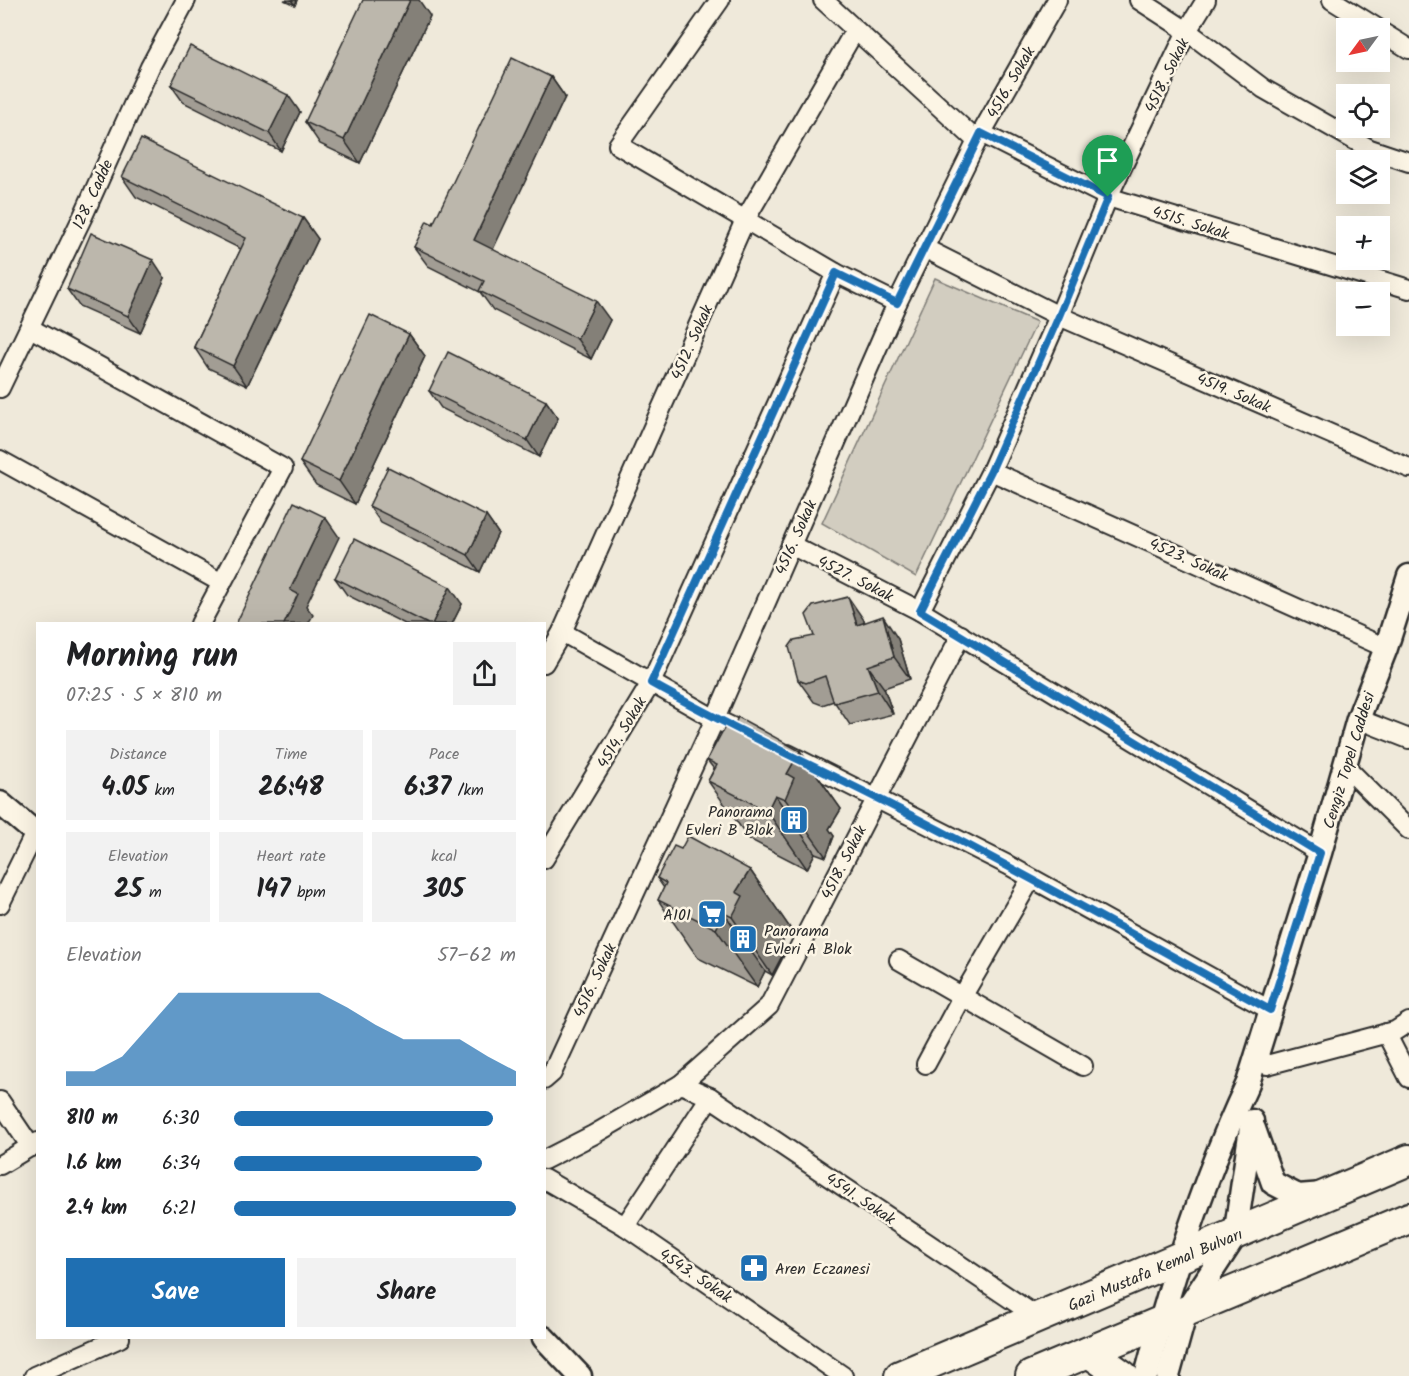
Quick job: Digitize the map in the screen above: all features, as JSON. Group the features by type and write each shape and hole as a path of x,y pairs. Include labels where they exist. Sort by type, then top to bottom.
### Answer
{"highway":[{"name":"Gazi Mustafa Kemal Bulvarı","path":"900,1376 1409,1161"},
{"path":"1031,1376 1409,1218"},
{"path":"1089,1352 1123,1376"}],"street":[{"name":"128. Cadde","path":"0,388 150,67 186,0"},
{"path":"720,0 618,145 836,273 897,303"},
{"name":"4515. Sokak","path":"823,0 979,137 1108,197 1409,289"},
{"name":"4516. Sokak","path":"546,1078 552,1073 715,719 897,303 979,137 1058,0"},
{"path":"1139,0 1187,31 1264,89 1370,149 1409,162"},
{"name":"4518. Sokak","path":"920,611 991,471 1108,197 1187,31 1206,0"},
{"path":"1332,0 1360,18"},
{"name":"4512. Sokak","path":"546,660 562,632 745,220 855,30"},
{"path":"1390,37 1409,49"},
{"name":"4519. Sokak","path":"924,248 1059,316 1409,468"},
{"name":"4514. Sokak","path":"546,856 651,683 836,273"},
{"path":"30,328 283,468 201,622"},
{"path":"0,460 222,583"},
{"name":"4523. Sokak","path":"991,471 1386,648"},
{"name":"4527. Sokak","path":"791,545 920,611 1320,853"},
{"name":"Cengiz Topel Caddesi","path":"1168,1376 1178,1259 1234,1113 1248,1083 1320,853 1358,719 1405,600 1409,576"},
{"path":"562,632 715,719 877,798 1031,879 1270,1010"},
{"name":"4518. Sokak","path":"546,1159 593,1135 681,1084 769,1006 961,636"},
{"path":"1358,719 1409,739"},
{"path":"1344,765 1409,830"},
{"path":"0,802 36,834 0,904"},
{"path":"926,1064 1031,879"},
{"path":"899,960 1083,1066"},
{"path":"1255,1056 1267,1065 1395,1031 1409,1022"},
{"path":"1386,1033 1409,1078"},
{"name":"Cengiz Topel Caddesi","path":"1248,1083 1252,1121 1273,1183 1298,1196 1333,1192"},
{"name":"4541. Sokak","path":"681,1084 710,1097 1039,1318"},
{"path":"625,1227 710,1097"},
{"path":"0,1101 34,1144 0,1165"},
{"name":"Cengiz Topel Caddesi","path":"1146,1376 1173,1317 1235,1236 1252,1121"},
{"name":"4543. Sokak","path":"546,1180 625,1227 843,1376"},
{"path":"34,1376 118,1339"},
{"path":"545,1339 580,1376"}],"shaded area":[{"path":"935,278 1037,322 916,577 822,523"}],"building":[{"path":"363,0 410,0 344,140 305,122"},
{"path":"190,46 288,95 269,133 171,85"},
{"path":"512,58 551,77 474,240 596,301 577,339 479,291 484,281 414,247 427,221 433,224"},
{"path":"141,139 303,218 233,366 194,347 246,238 122,177"},
{"path":"91,233 153,260 128,316 67,289"},
{"path":"370,315 409,334 339,481 300,462"},
{"path":"448,352 546,401 527,440 429,391"},
{"path":"388,467 486,516 468,555 369,506"},
{"path":"294,502 325,517 290,590 298,594 285,622 237,622"},
{"path":"354,539 450,587 433,622 424,622 335,578"},
{"path":"848,597 857,625 883,616 894,657 868,666 878,691 834,703 825,676 806,683 798,680 789,647 794,640 814,636 806,615 813,606"},
{"path":"738,717 800,751 787,774 794,778 785,799 775,795 767,811 708,781 717,765 707,760 725,727 732,730"},
{"path":"688,836 750,870 736,892 743,896 732,917 724,913 716,929 658,900 666,883 657,878 674,846 681,849"}],"place":[{"name":"Panorama Evleri B Blok","path":"794,820"},
{"name":"A101","path":"712,914"},
{"name":"Panorama Evleri A Blok","path":"743,939"},
{"name":"Aren Eczanesi","path":"754,1268"}],"route":[{"path":"981,133 1108,197 991,471 920,611 1320,853 1270,1010 1008,865 829,773 715,719 651,683 836,273 897,303 981,133"}]}
